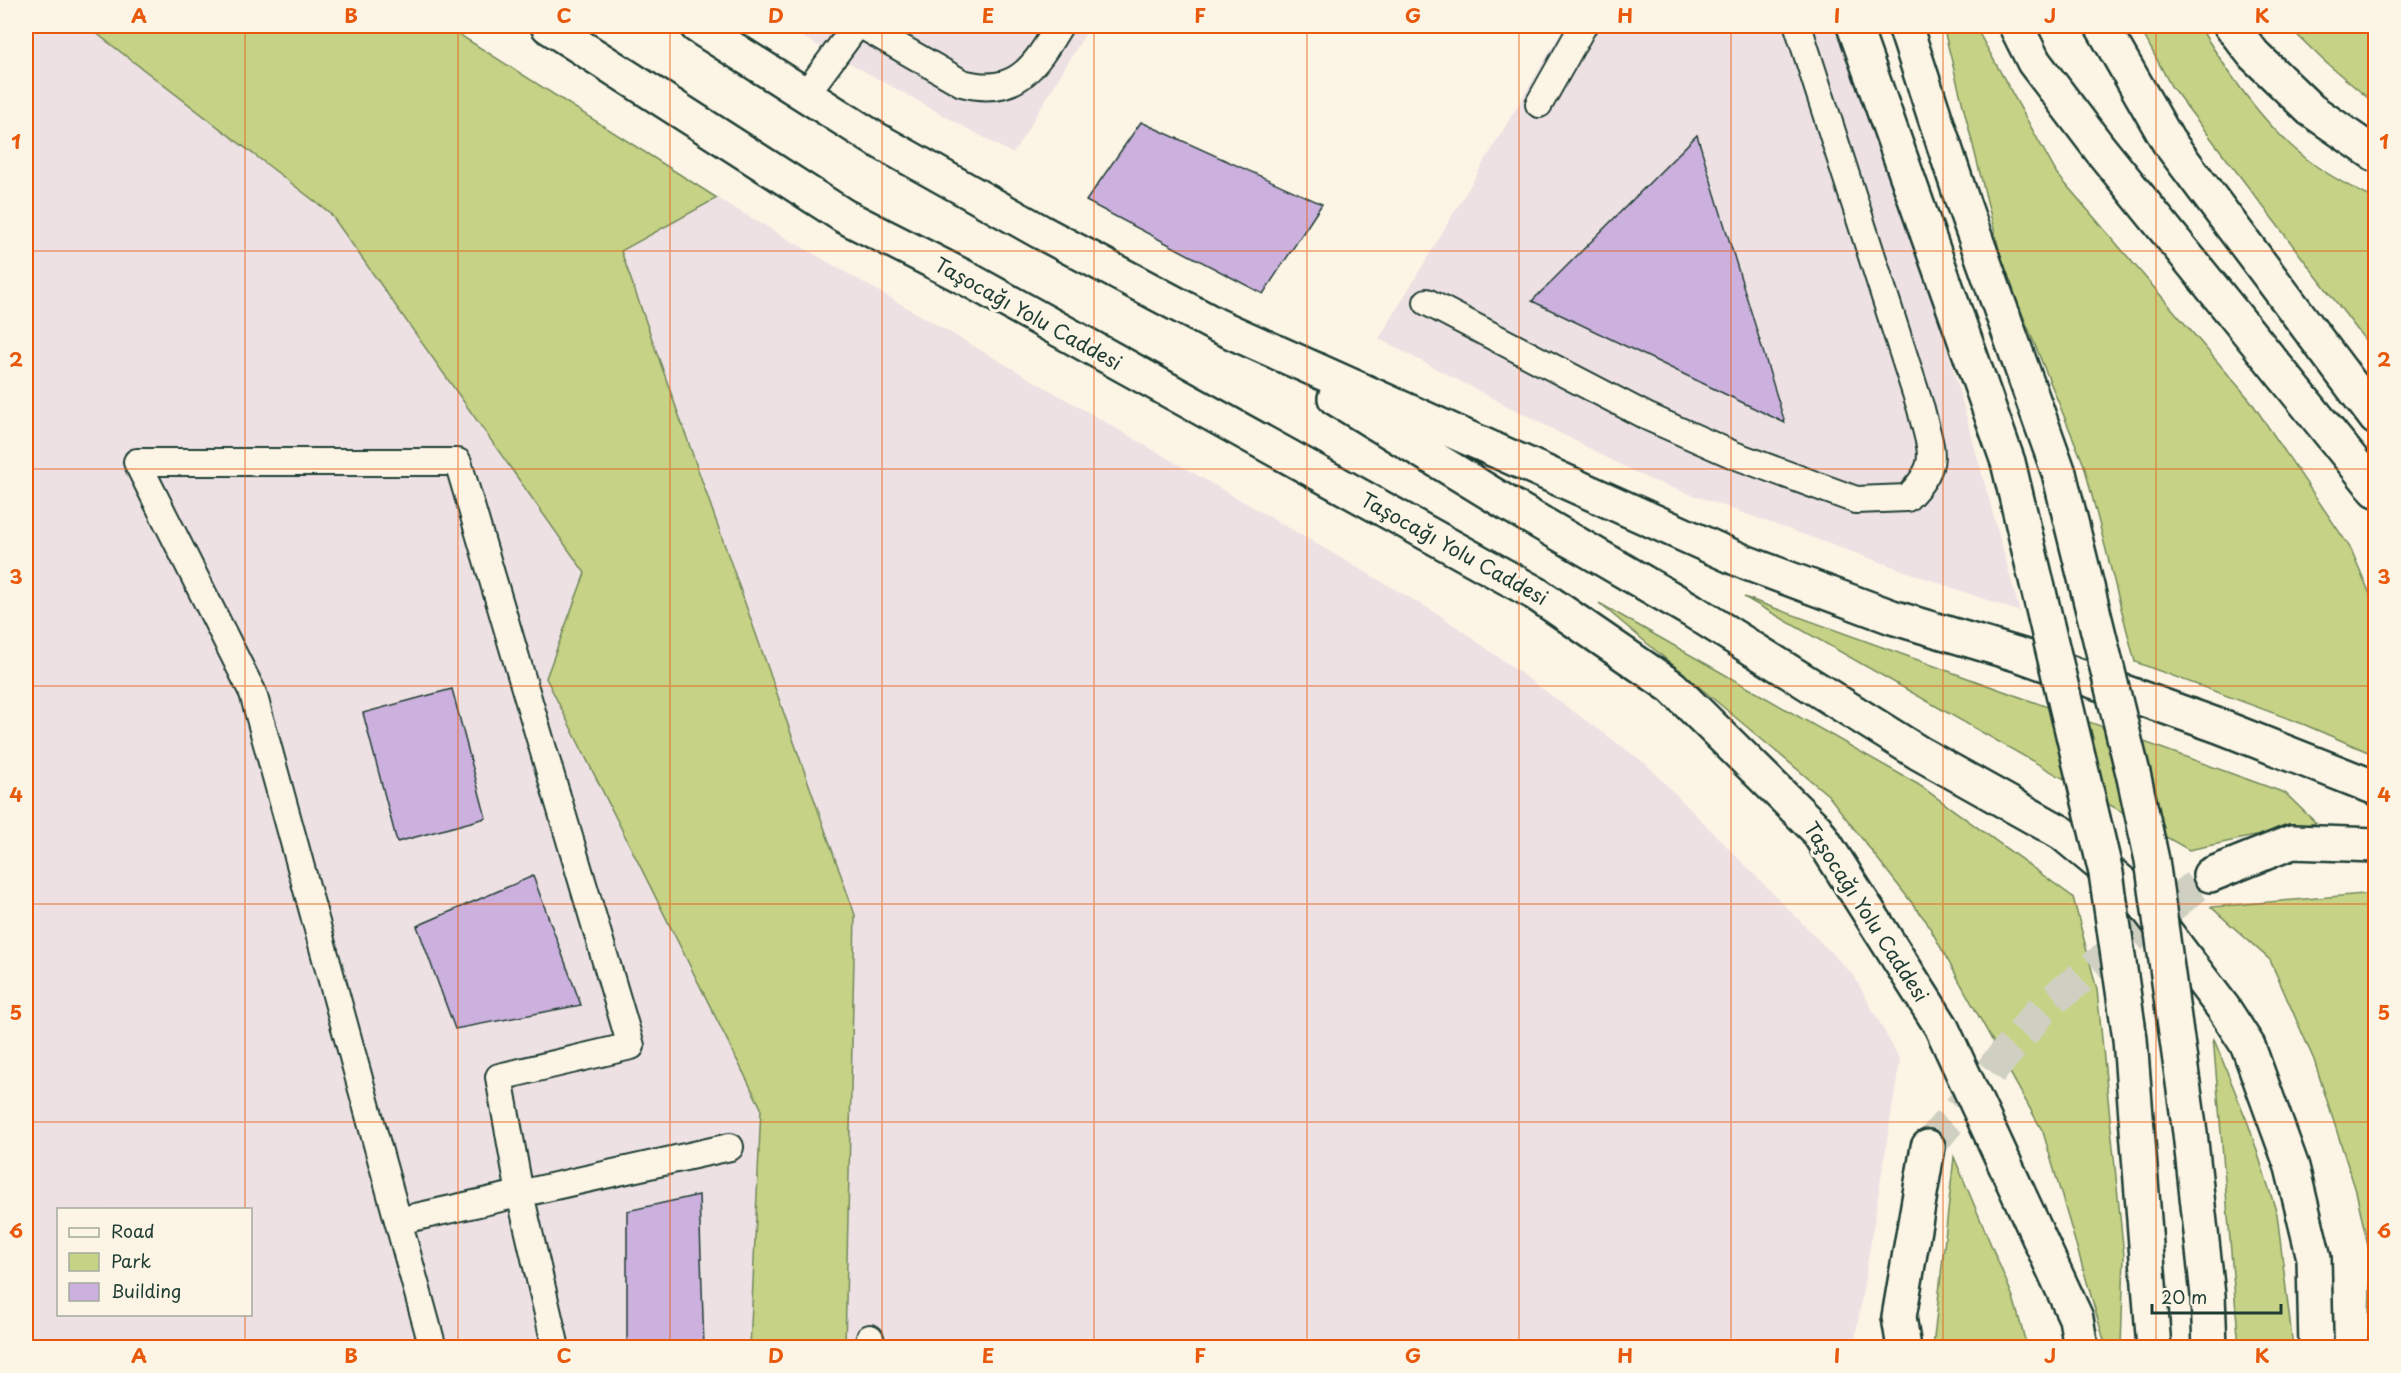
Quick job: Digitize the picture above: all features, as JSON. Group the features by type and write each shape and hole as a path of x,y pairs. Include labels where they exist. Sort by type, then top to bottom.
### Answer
{"main road":[{"name":"Taşocağı Yolu Caddesi","path":"549,26 591,40 844,216 964,277 1535,592 1672,687 1816,829 1941,1026 2076,1318 2081,1347"},
{"path":"697,26 872,137 1031,226 1216,325 1510,505 1691,610 1919,753 2062,833 2139,897 2224,1009 2248,1046 2292,1167 2314,1258 2316,1347"},
{"path":"1854,26 2008,462 2106,873 2130,1039 2154,1347"},
{"path":"1905,26 1963,203 2059,473 2133,773 2152,860 2190,1133 2208,1295 2210,1347"},
{"path":"2016,26 2034,62 2100,149 2376,490"},
{"path":"2102,26 2168,141 2376,418"},
{"path":"2231,26 2254,56 2311,110 2376,155"},
{"path":"1216,325 1747,563 1892,617 2023,656 2219,726 2376,788"},
{"path":"2210,875 2292,842 2376,844"},
{"path":"1904,1347 1899,1317 1928,1147"}],"lane":[{"path":"804,95 856,26"},
{"path":"863,26 962,83 979,88 998,87 1017,80 1033,67 1059,26"},
{"path":"1539,104 1583,26"},
{"path":"1427,302 1648,417 1734,455 1856,500 1907,498 1925,479 1933,458 1921,409 1798,26"},
{"path":"433,1347 253,693 138,462 458,462 631,1046 499,1077 520,1194 556,1347"},
{"path":"398,1221 730,1147"}],"shaded area":[{"path":"26,26 87,26 330,213 585,573 546,678 761,1108 750,1347 26,1347"},
{"path":"783,26 1090,26 1013,154"},
{"path":"1565,26 1837,26 1945,339 2020,612 1648,479 1379,339"},
{"path":"717,198 1443,617 1646,764 1854,976 1900,1060 1854,1347 845,1347 855,915 621,250"}],"green space":[{"path":"87,26 446,26 717,198 621,251 855,915 845,1347 750,1347 761,1108 546,678 585,573 330,213"},
{"path":"1943,26 1975,26 2057,174 2250,400 2351,549 2375,606 2375,755 2303,724 2135,662 2084,465 2004,269"},
{"path":"2139,26 2199,26 2246,96 2288,143 2319,168 2375,199 2375,353 2171,86"},
{"path":"2288,26 2375,26 2375,104 2324,61"},
{"path":"1744,597 2285,793 2316,823 2189,850"},
{"path":"1599,603 1919,785 2073,897 2097,990 2124,1256 2121,1347 2106,1347 2043,1132 1926,921 1828,795"},
{"path":"2375,893 2376,1347 2368,1348 2371,1260 2356,1191 2314,1060 2270,960 2211,907"},
{"path":"2213,1037 2249,1126 2277,1214 2293,1347 2239,1347"},
{"path":"1954,1157 2013,1297 2027,1347 1933,1347"}],"building":[{"path":"1141,122 1322,204 1263,294 1086,201"},
{"path":"1697,135 1785,423 1532,301"},
{"path":"452,689 486,818 397,842 363,713"},
{"path":"533,876 581,1005 455,1029 417,926"},
{"path":"699,1195 704,1348 627,1348 627,1211"}],"tunnel":[{"path":"1928,1147 2044,1007 2210,875"}]}
